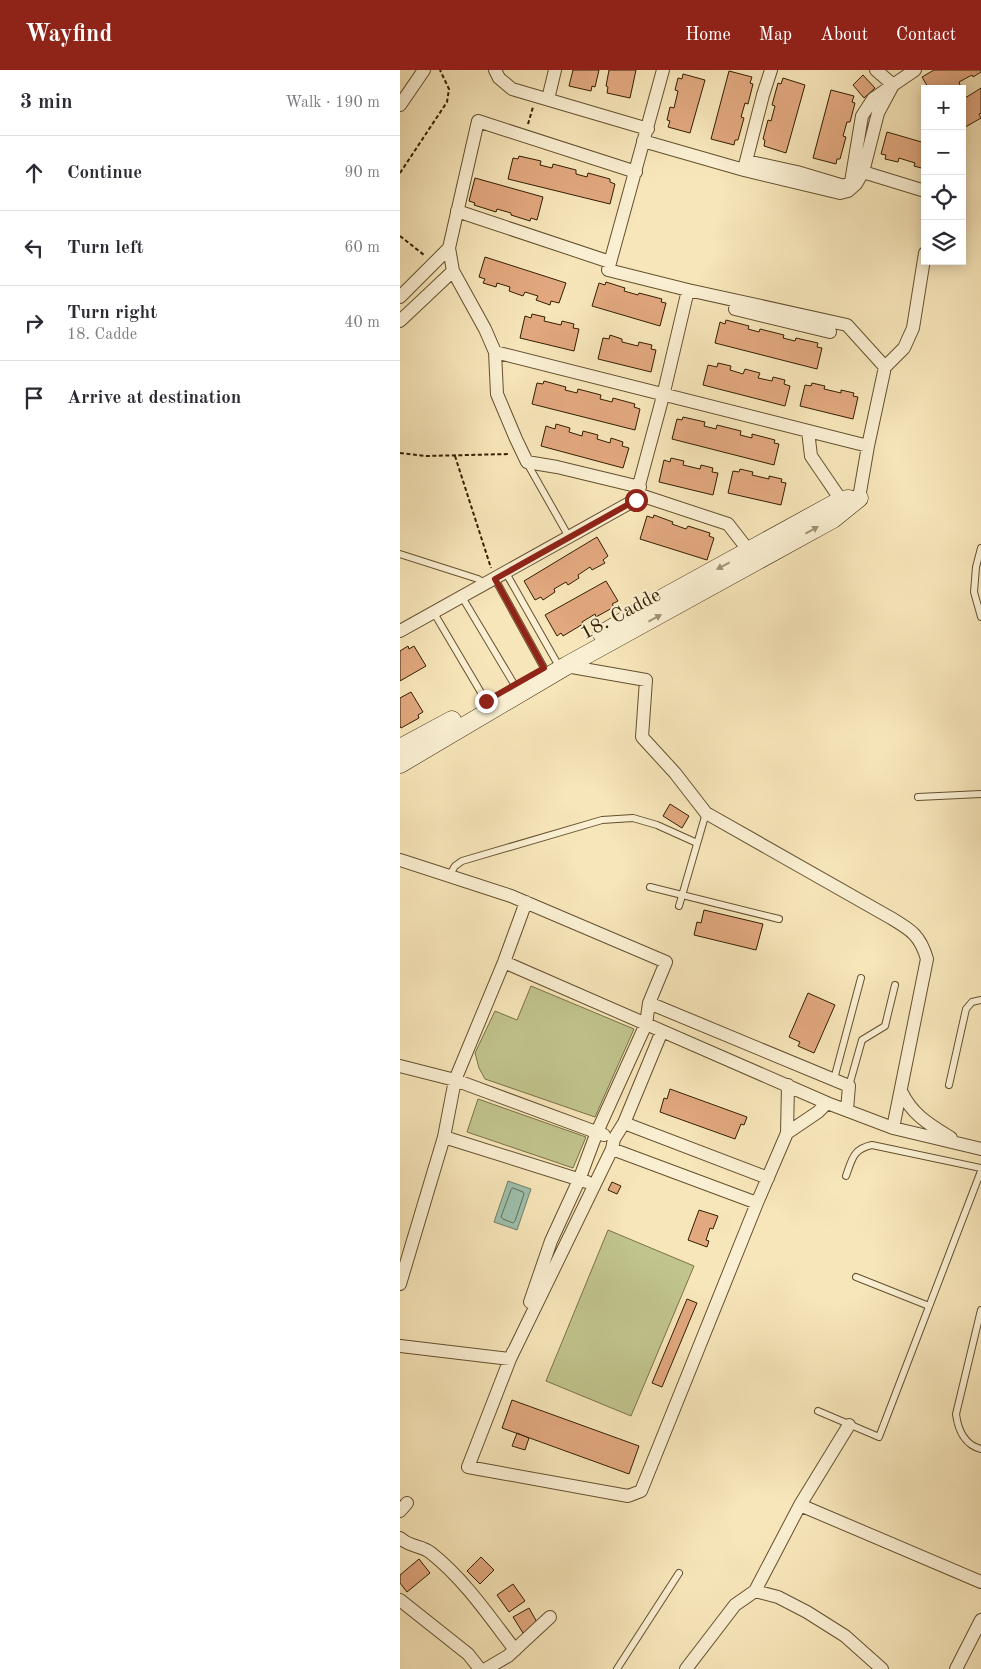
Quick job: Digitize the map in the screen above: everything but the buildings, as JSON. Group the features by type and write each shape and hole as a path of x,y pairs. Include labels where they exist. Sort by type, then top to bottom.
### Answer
{"street":[{"path":"400,105 424,70"},
{"path":"495,70 499,78 512,89 648,128"},
{"path":"542,97 555,70"},
{"path":"663,70 608,270 687,294 830,332"},
{"path":"745,166 771,70"},
{"path":"876,70 892,85"},
{"path":"745,166 797,172 844,186 851,182 862,116 873,99 915,70"},
{"path":"643,141 745,166 840,193 848,191 856,184 863,172 878,113 892,85"},
{"path":"636,172 478,120 449,248 453,271 486,329 495,352 497,394 525,457 639,491 728,524 749,552"},
{"path":"863,172 921,190"},
{"path":"457,211 610,262"},
{"path":"400,296 449,248"},
{"path":"859,498 885,367 904,348 913,328 923,265"},
{"path":"400,321 453,271"},
{"path":"687,294 847,325 885,367"},
{"path":"400,631 636,500 687,294"},
{"path":"495,352 663,396 868,446"},
{"path":"808,431 811,456 840,500"},
{"name":"18. Cadde","path":"400,764 661,599 840,500 859,498"},
{"name":"18. Cadde","path":"400,748 514,684 555,665 833,519 859,498"},
{"path":"555,665 646,680 642,737 675,773 706,813 892,918 919,938 927,959 893,1128"},
{"path":"400,860 526,902 666,962 649,1003 646,1024 597,1132 579,1180 551,1241 510,1359 468,1467 628,1496 641,1491 787,1133 788,1085"},
{"path":"400,1284 444,1137 454,1080 504,962 526,902"},
{"path":"504,962 827,1103 893,1128 981,1149"},
{"path":"649,1003 849,1086 847,1110"},
{"path":"696,1046 703,1024"},
{"path":"510,1359 624,1123 662,1030"},
{"path":"400,1066 454,1080 597,1132 613,1144 757,1203"},
{"path":"901,1091 906,1102 915,1113 962,1145"},
{"path":"787,1133 818,1112 827,1103"},
{"path":"624,1123 768,1178"},
{"path":"444,1137 594,1184"},
{"path":"400,1346 510,1359"},
{"path":"686,1669 736,1605 755,1591 800,1505 849,1424"},
{"path":"800,1505 981,1582"},
{"path":"400,1538 407,1544 429,1551 464,1585 515,1650"},
{"path":"755,1591 778,1597 808,1612 845,1636 881,1669"},
{"path":"400,1600 468,1654 480,1669"},
{"path":"486,1669 508,1656 550,1617"},
{"path":"956,1669 981,1620"}],"lane":[{"path":"525,457 569,537"},
{"path":"981,548 976,566 974,592 981,617"},
{"path":"400,554 478,579 495,579"},
{"path":"495,579 555,665"},
{"path":"495,579 555,665"},
{"path":"462,597 514,684"},
{"path":"434,612 486,701"},
{"path":"918,797 981,794"},
{"path":"679,906 706,813"},
{"path":"449,876 454,866 462,861 602,820 633,818 657,825 697,843"},
{"path":"650,887 779,919"},
{"path":"834,1079 861,978"},
{"path":"849,1086 862,1040 885,1026 895,984"},
{"path":"949,1085 966,1009 972,1002 981,1000"},
{"path":"818,1411 879,1437 981,1169 872,1145 854,1154 846,1176"},
{"path":"856,1277 929,1306"},
{"path":"981,1310 956,1414 959,1428 965,1439 981,1450"},
{"path":"617,1669 679,1573"}],"path":[{"path":"400,173 447,102 449,89 440,70"},
{"path":"525,136 542,97"},
{"path":"400,236 433,263"},
{"path":"400,453 525,457"},
{"path":"455,456 495,579"}],"green space":[{"path":"531,986 634,1029 595,1117 485,1079 479,1068 475,1053 495,1011 517,1020"},
{"path":"478,1099 586,1137 573,1168 467,1132"},
{"path":"608,1230 694,1266 631,1416 546,1381"}],"water":[{"path":"508,1181 531,1189 517,1230 494,1222"}],"route":[{"path":"486,701 544,668 495,579 636,500"}]}
